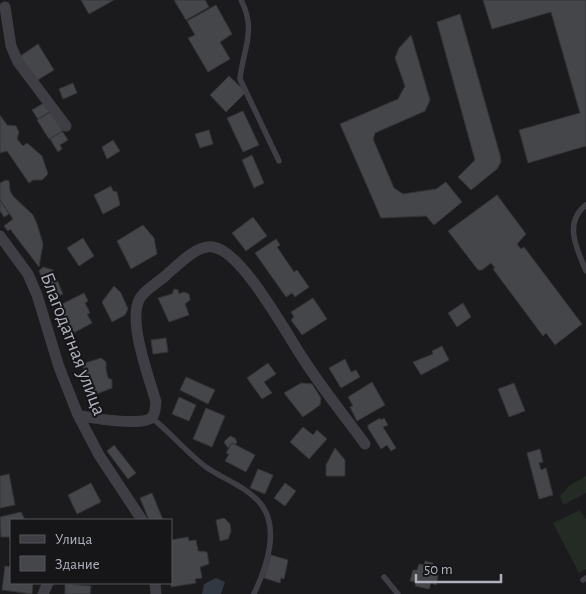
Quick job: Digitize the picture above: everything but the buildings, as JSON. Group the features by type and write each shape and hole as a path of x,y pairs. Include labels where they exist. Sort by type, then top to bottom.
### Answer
{"street":[{"path":"6,5 11,46 18,62 66,126"},
{"name":"Благодатная улица","path":"0,236 28,274 37,295 59,367 78,415 102,461 140,519"},
{"path":"78,415 133,422 152,418 156,402 137,328 135,313 138,303 147,290 197,251 211,246 226,252 241,267 280,320 302,357 364,444"}],"lane":[{"path":"241,0 248,20 248,45 241,66 240,79 279,161"},
{"path":"586,205 575,215 572,230 586,272"},
{"path":"152,418 173,434 204,465 260,503 269,520 270,550 254,594"},
{"path":"384,577 398,594"}],"shaded area":[{"path":"586,476 586,493 563,505 560,496 570,485"},
{"path":"580,510 586,520 586,569 579,573 553,523"},
{"path":"216,578 225,582 221,594 202,594 204,584"}]}
